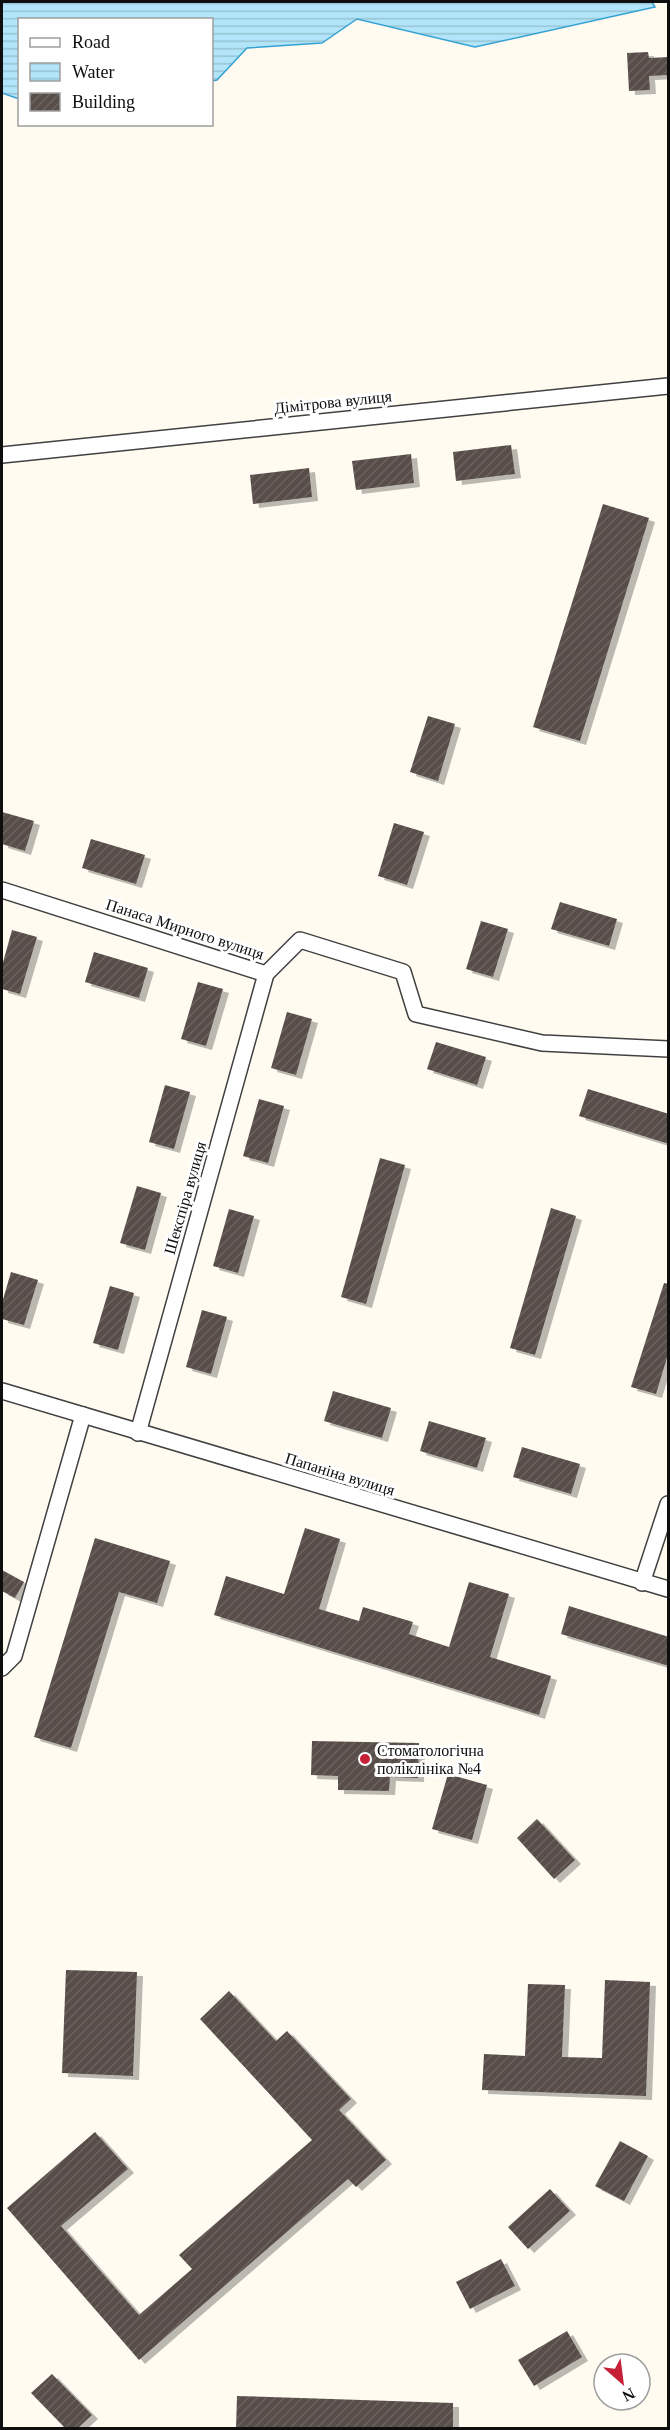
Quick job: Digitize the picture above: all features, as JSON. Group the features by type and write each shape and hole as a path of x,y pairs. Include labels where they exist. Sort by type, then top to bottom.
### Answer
{"street":[{"name":"Дімітрова вулиця","path":"2,455 669,386"},
{"name":"Панаса Мирного вулиця","path":"2,890 266,974 300,940 403,972 416,1014 542,1043 669,1049"},
{"name":"Шекспіра вулиця","path":"138,1432 266,974"},
{"name":"Папаніна вулиця","path":"2,1391 642,1583 669,1589"},
{"path":"2,1668 14,1656 83,1415"},
{"path":"642,1583 669,1504"}],"water":[{"path":"2,2 652,2 655,7 475,47 357,19 322,43 247,48 217,80 213,81 213,18 18,18 18,99 2,93"}],"building":[{"path":"648,52 649,58 669,57 669,75 649,76 650,90 629,91 627,53"},
{"path":"511,445 515,474 456,481 453,452"},
{"path":"411,454 414,483 356,490 352,461"},
{"path":"309,468 312,497 253,504 250,475"},
{"path":"603,504 649,518 580,741 533,727"},
{"path":"428,716 455,724 438,781 410,772"},
{"path":"2,812 34,821 25,851 2,844"},
{"path":"394,823 424,832 407,885 378,876"},
{"path":"91,839 145,855 136,884 82,868"},
{"path":"560,902 617,919 609,946 551,929"},
{"path":"481,921 508,929 493,977 466,969"},
{"path":"12,930 37,937 20,994 2,989 2,966"},
{"path":"94,952 148,968 139,998 85,982"},
{"path":"198,982 223,989 206,1046 181,1039"},
{"path":"287,1012 312,1019 296,1075 271,1068"},
{"path":"436,1042 486,1057 477,1085 427,1069"},
{"path":"165,1085 190,1092 174,1149 149,1142"},
{"path":"588,1089 669,1114 669,1144 579,1116"},
{"path":"259,1099 284,1106 268,1163 243,1156"},
{"path":"380,1158 405,1165 366,1304 341,1297"},
{"path":"137,1186 161,1193 145,1250 120,1243"},
{"path":"551,1208 576,1216 535,1355 510,1348"},
{"path":"229,1209 254,1216 238,1273 213,1266"},
{"path":"11,1272 38,1280 24,1325 2,1319 2,1303"},
{"path":"664,1283 669,1284 669,1351 656,1394 631,1387"},
{"path":"110,1286 134,1293 118,1350 93,1343"},
{"path":"202,1310 227,1317 211,1374 186,1367"},
{"path":"333,1391 391,1408 382,1438 324,1421"},
{"path":"429,1421 486,1438 477,1468 420,1451"},
{"path":"522,1447 580,1464 571,1494 513,1477"},
{"path":"305,1528 340,1539 319,1609 359,1621 363,1607 413,1622 409,1634 449,1647 469,1582 509,1594 490,1657 551,1676 539,1715 214,1615 226,1576 284,1594"},
{"path":"95,1538 170,1561 157,1603 119,1592 71,1748 34,1737"},
{"path":"2,1570 24,1582 15,1598 2,1591"},
{"path":"569,1606 669,1637 669,1666 561,1634"},
{"name":"Стоматологічна поліклініка №4","path":"312,1741 419,1743 418,1778 390,1777 389,1791 338,1790 338,1776 311,1775"},
{"path":"448,1774 487,1785 472,1840 432,1829"},
{"path":"537,1819 575,1860 554,1879 517,1838"},
{"path":"66,1970 137,1972 133,2076 62,2073"},
{"path":"605,1980 650,1982 646,2096 482,2090 484,2054 525,2056 528,1984 565,1985 562,2057 602,2058"},
{"path":"229,1991 276,2041 287,2031 351,2099 339,2110 386,2160 356,2187 348,2179 139,2360 7,2208 95,2132 128,2169 61,2226 139,2315 192,2269 179,2255 312,2140 200,2019"},
{"path":"620,2141 648,2156 624,2201 595,2186"},
{"path":"550,2189 570,2211 528,2249 508,2227"},
{"path":"501,2259 515,2286 470,2309 456,2282"},
{"path":"567,2331 582,2357 534,2386 518,2360"},
{"path":"52,2374 92,2415 78,2428 65,2428 31,2393"},
{"path":"237,2396 453,2403 453,2428 236,2428"}],"place":[{"name":"Стоматологічна поліклініка №4","path":"365,1759"}]}
